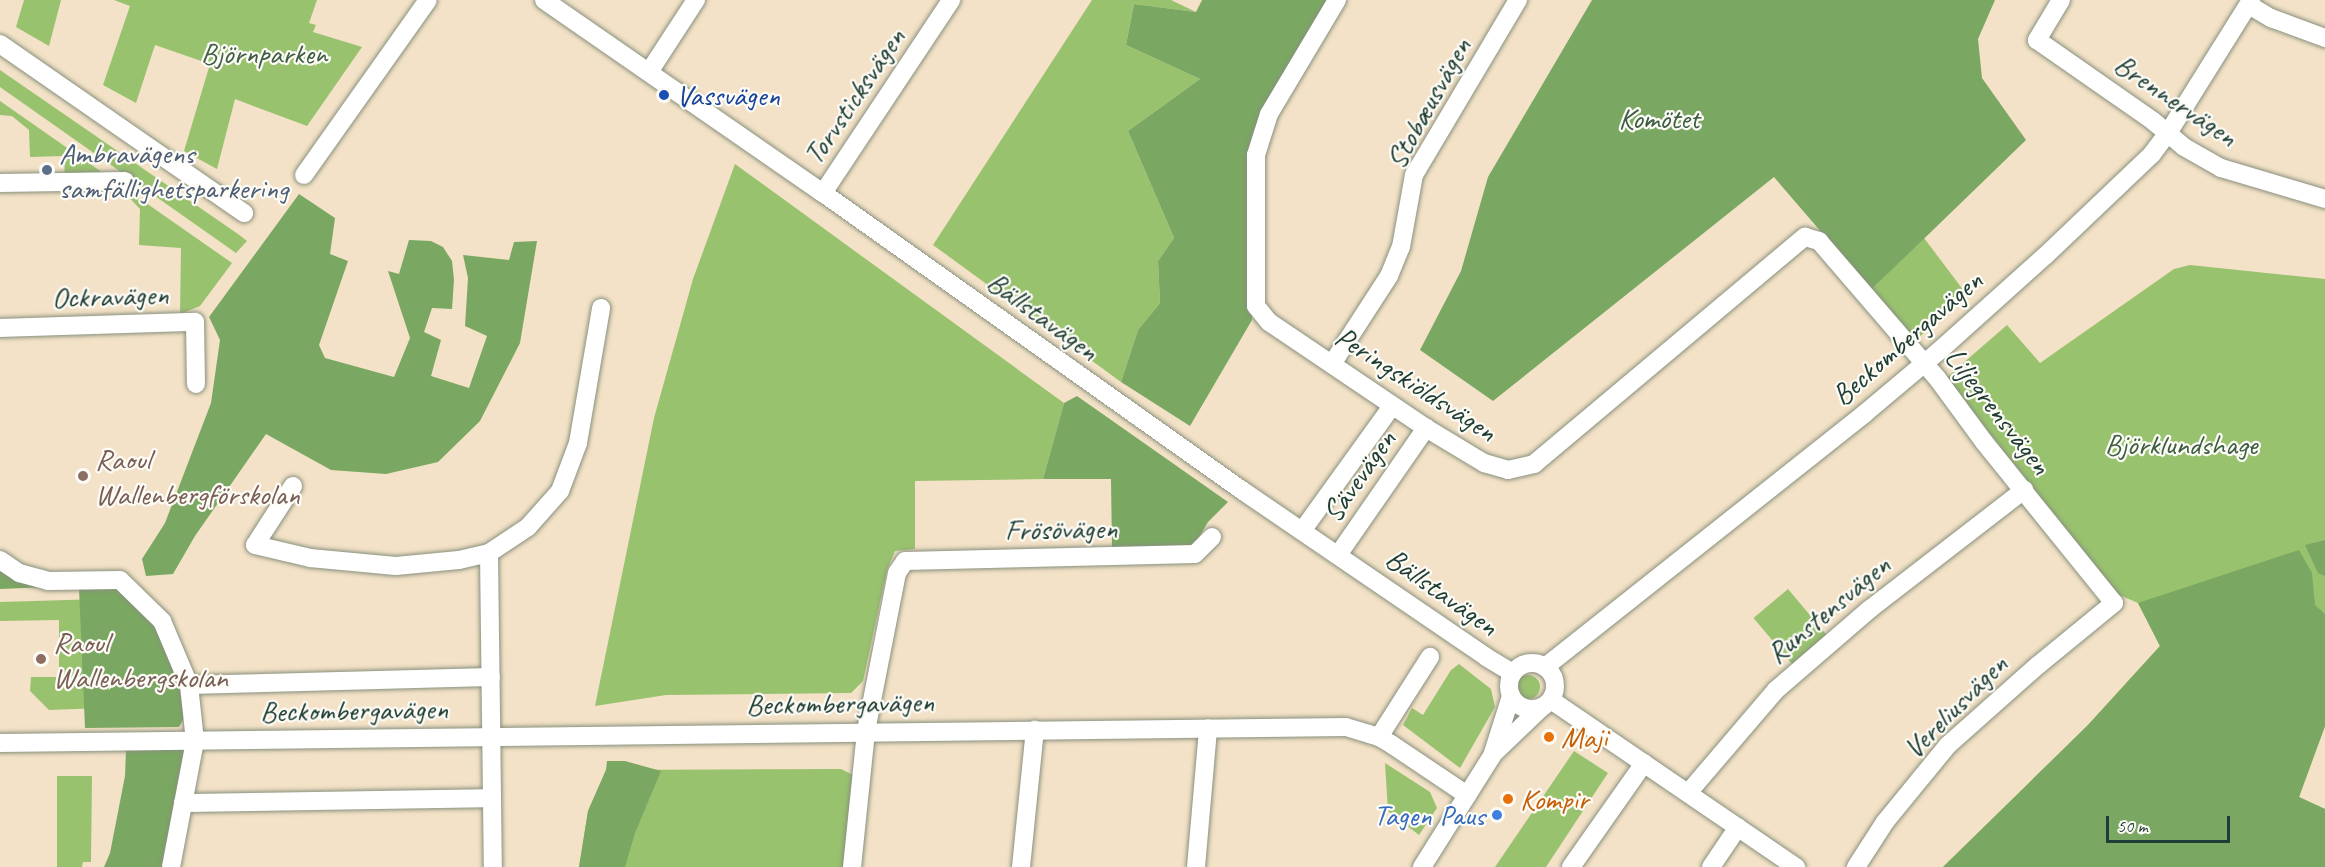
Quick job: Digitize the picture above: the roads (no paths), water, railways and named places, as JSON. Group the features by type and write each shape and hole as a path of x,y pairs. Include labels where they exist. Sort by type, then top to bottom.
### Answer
{"street":[{"path":"304,175 428,0"},
{"name":"Bällstavägen","path":"544,0 823,193 1103,393 1486,657 1513,673"},
{"path":"649,72 696,0"},
{"name":"Torvsticksvägen","path":"823,193 951,0"},
{"name":"Peringskiöldsvägen","path":"1337,0 1269,114 1256,155 1256,306 1269,322 1392,406 1484,464 1508,470 1534,464 1805,237"},
{"name":"Stobæusvägen","path":"1332,364 1389,276 1401,247 1414,175 1518,0"},
{"name":"Brennervägen","path":"2061,0 2037,40 2168,133 2184,147 2221,168 2325,199"},
{"path":"2250,3 2271,18 2325,38"},
{"name":"Beckombergavägen","path":"1545,667 1925,363 2045,256 2152,154 2168,133 2250,3"},
{"path":"0,44 244,213"},
{"path":"0,183 124,181"},
{"name":"Liljegrensvägen","path":"1805,237 1820,241 1925,363 1984,442 2114,603"},
{"path":"293,486 255,545 310,558 396,566 459,560 489,553 528,527 560,491 578,443 601,308"},
{"name":"Ockravägen","path":"0,328 195,322 196,384"},
{"name":"Sävevägen","path":"1302,531 1392,406"},
{"name":"Sävevägen","path":"1338,555 1426,428"},
{"name":"Runstensvägen","path":"1688,793 1776,690 1870,609 2024,490"},
{"name":"Frösövägen","path":"866,731 897,573 904,561 1195,554 1212,537"},
{"path":"489,553 493,867"},
{"path":"0,560 19,573 48,580 120,580 162,621 189,685 195,741 171,867"},
{"name":"Vereliusvägen","path":"1856,867 1885,822 1948,745 2037,666 2114,603"},
{"path":"1379,737 1431,657"},
{"name":"Bällstavägen","path":"1492,756 1511,696 1509,688 1513,673 1530,663 1545,667"},
{"path":"1422,867 1492,756 1547,704 1555,681 1545,667"},
{"name":"Beckombergavägen","path":"189,685 491,677"},
{"path":"1511,696 1522,707 1534,709 1547,704"},
{"path":"1547,704 1644,763 1796,867"},
{"name":"Beckombergavägen","path":"0,743 1346,727 1379,737 1467,795"},
{"path":"1196,867 1208,729"},
{"path":"1021,867 1035,730"},
{"path":"852,867 866,731"},
{"path":"1571,867 1644,763"},
{"path":"183,803 492,798"},
{"path":"1711,867 1738,827"}],"place":[{"name":"Vassvägen","path":"664,95"},
{"name":"Ambravägens samfällighetsparkering","path":"47,170"},
{"name":"Raoul Wallenbergförskolan","path":"83,476"},
{"name":"Raoul Wallenbergskolan","path":"41,659"},
{"name":"Maji","path":"1549,737"},
{"name":"Kompir","path":"1508,799"},
{"name":"Tagen Paus","path":"1497,815"}],"park label":[{"name":"Björnparken","path":"264,53"},
{"name":"Komötet","path":"1659,118"},
{"name":"Björklundshage","path":"2181,444"}]}
